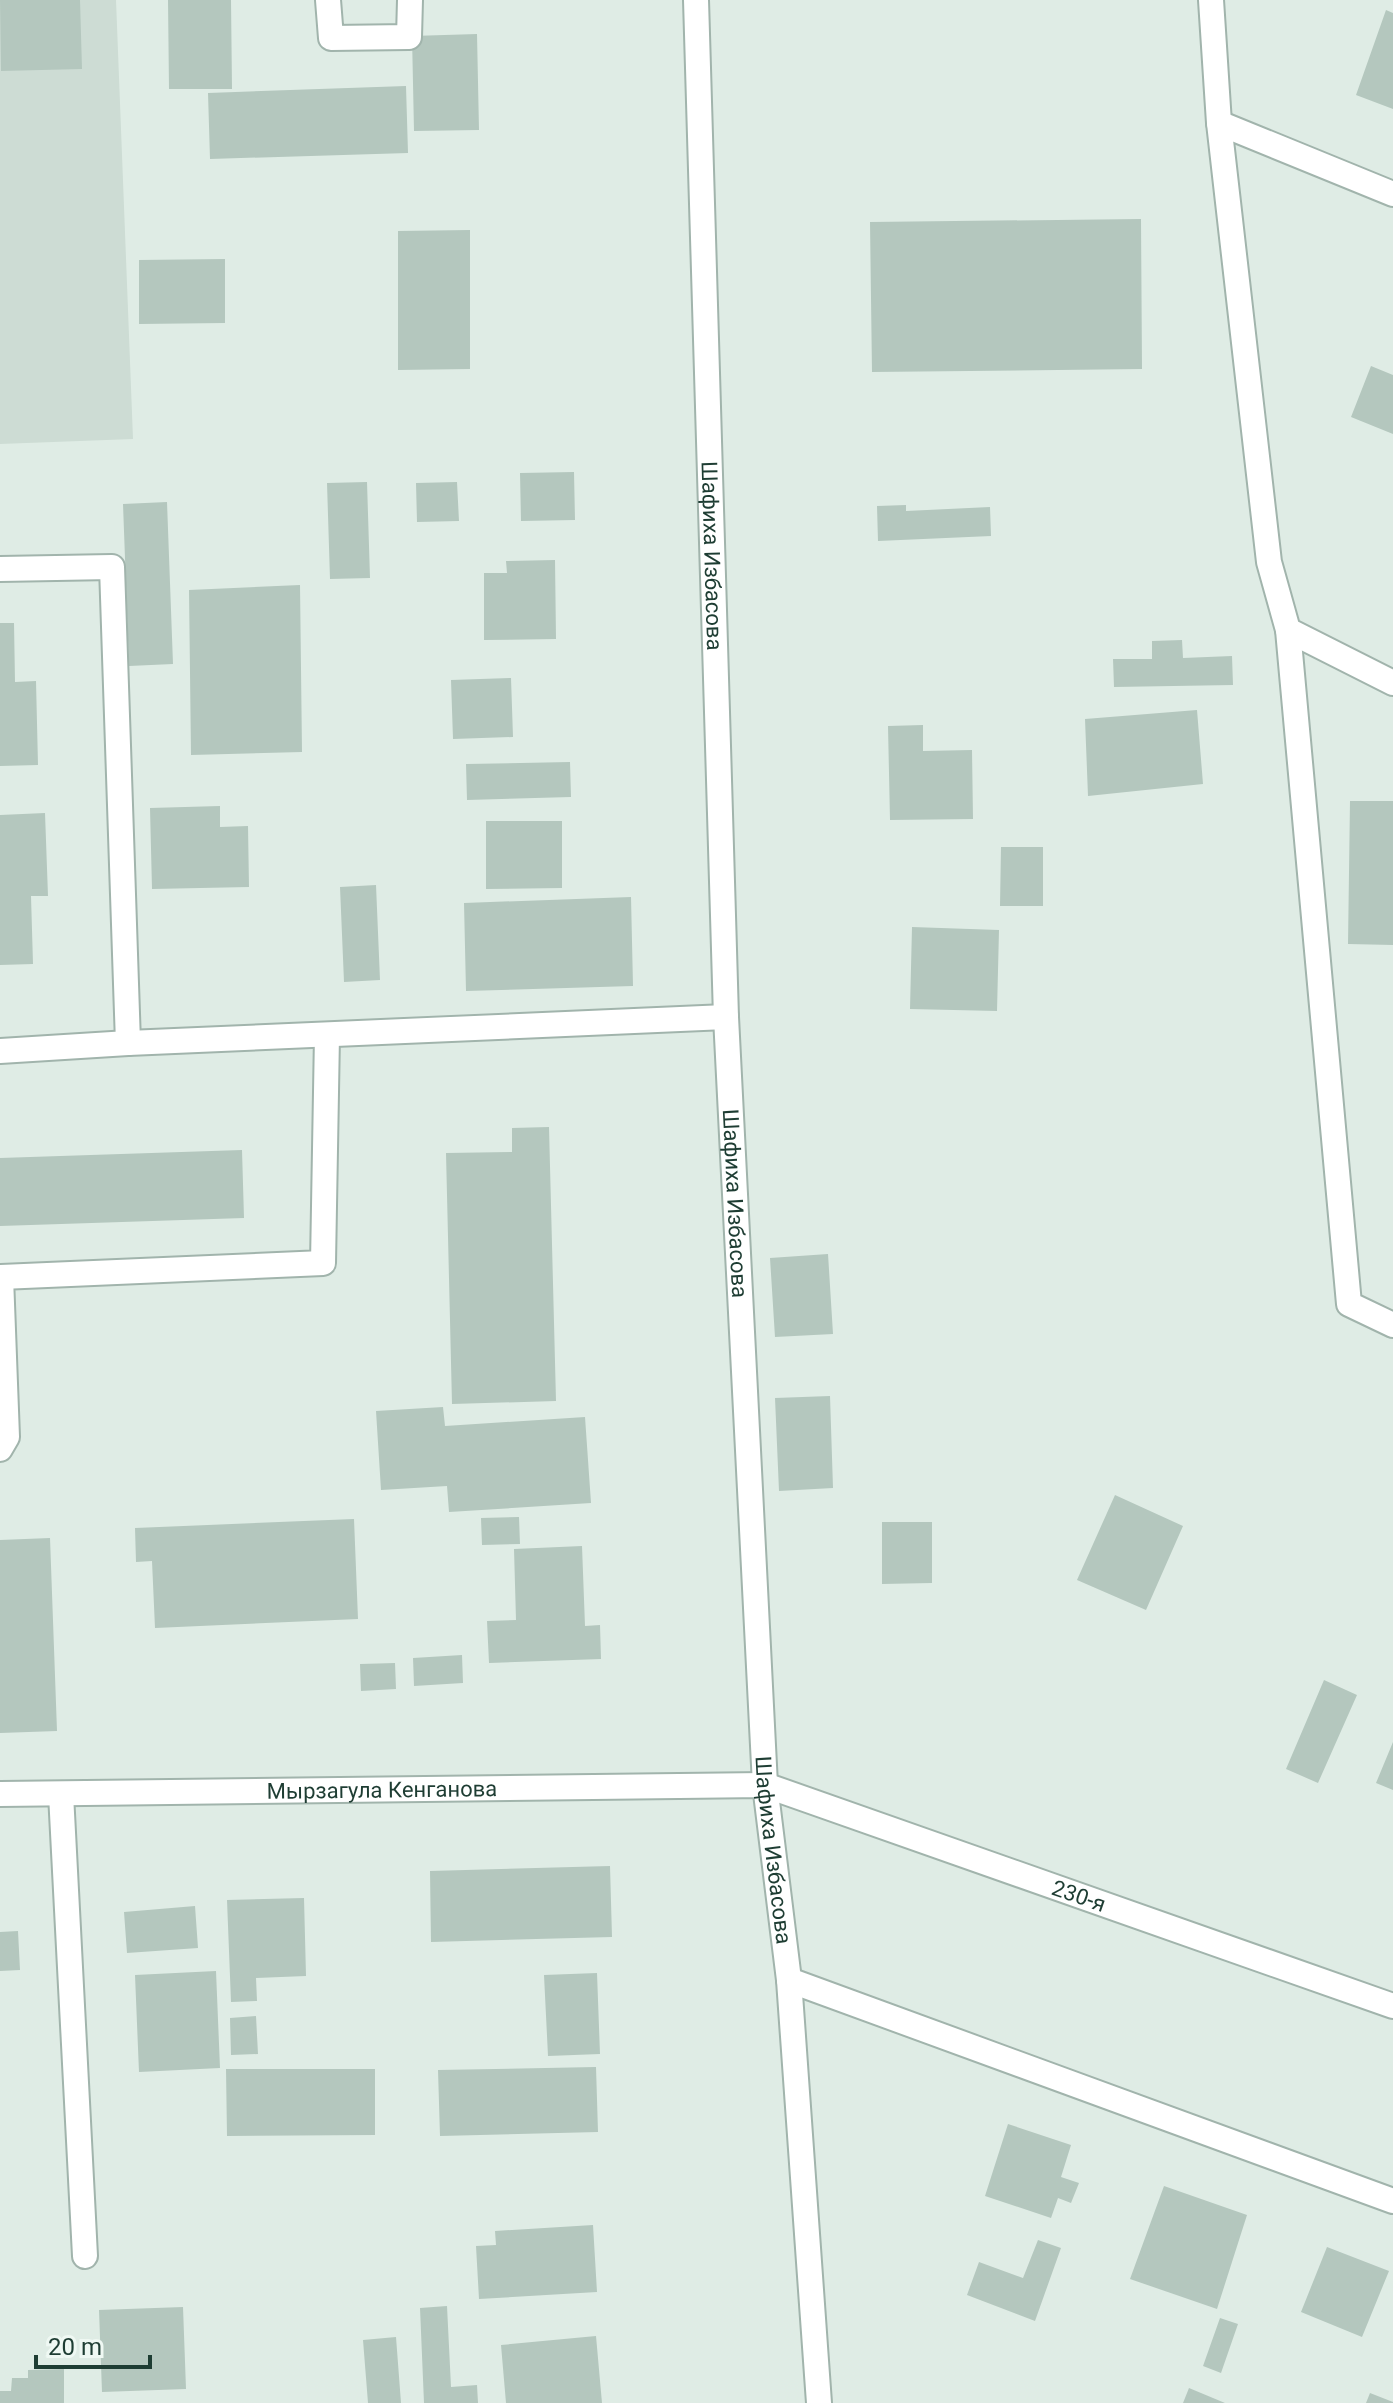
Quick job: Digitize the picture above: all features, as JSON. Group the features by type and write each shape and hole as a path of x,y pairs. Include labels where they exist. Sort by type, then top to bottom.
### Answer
{"street":[{"path":"328,0 331,38 409,37 410,0"},
{"name":"Шафиха Избасова","path":"696,0 726,1017 765,1785 789,1980 818,2396"},
{"path":"1211,0 1219,123 1269,562 1288,630 1349,1304 1393,1325"},
{"path":"1219,123 1393,194"},
{"path":"0,569 112,567 128,1043"},
{"path":"1288,630 1393,683"},
{"path":"0,1051 726,1017"},
{"path":"0,1449 7,1437 1,1277 323,1263 327,1035"},
{"name":"Мырзагула Кенганова","path":"0,1794 765,1785"},
{"name":"230-я","path":"765,1785 1393,2006"},
{"path":"61,1794 85,2256"},
{"path":"789,1980 1393,2201"},
{"path":"818,2396 841,2403"}],"shaded area":[{"path":"0,0 116,0 133,439 0,444"}],"building":[{"path":"0,0 80,0 82,69 1,71"},
{"path":"168,0 231,0 232,89 169,89"},
{"path":"1386,10 1393,13 1393,109 1356,95"},
{"path":"477,34 479,130 414,131 412,36"},
{"path":"406,86 408,153 210,159 208,93"},
{"path":"1141,219 1142,369 872,372 870,222"},
{"path":"470,230 470,369 398,370 398,231"},
{"path":"225,259 225,323 139,324 139,260"},
{"path":"1371,366 1393,375 1393,434 1351,417"},
{"path":"574,472 575,520 521,521 520,473"},
{"path":"367,482 370,578 330,579 327,483"},
{"path":"457,482 459,521 417,522 416,483"},
{"path":"167,502 173,664 129,666 123,504"},
{"path":"906,505 906,511 990,507 991,536 878,541 877,506"},
{"path":"555,560 556,639 484,640 484,573 507,573 506,561"},
{"path":"300,585 302,752 191,755 189,590"},
{"path":"0,623 14,623 15,682 36,681 38,765 0,766"},
{"path":"1182,640 1183,658 1232,656 1233,685 1114,687 1113,659 1152,659 1152,641"},
{"path":"511,678 513,737 453,739 451,680"},
{"path":"1197,710 1203,784 1088,796 1085,719"},
{"path":"923,725 923,751 972,750 973,819 890,820 888,726"},
{"path":"570,762 571,797 467,800 466,764"},
{"path":"1350,801 1393,801 1393,945 1348,944"},
{"path":"220,806 220,827 248,826 249,887 152,889 150,808"},
{"path":"45,813 48,896 31,896 33,964 0,965 0,815"},
{"path":"486,821 562,821 562,888 486,889"},
{"path":"1001,847 1043,847 1043,906 1000,906"},
{"path":"376,885 380,980 344,982 340,887"},
{"path":"631,897 633,986 466,991 464,903"},
{"path":"912,927 999,930 997,1011 910,1009"},
{"path":"549,1127 556,1401 452,1404 446,1153 512,1152 512,1128"},
{"path":"242,1150 244,1218 0,1226 0,1158"},
{"path":"828,1254 833,1334 775,1337 770,1258"},
{"path":"830,1396 833,1488 779,1491 775,1398"},
{"path":"443,1407 445,1426 585,1417 591,1503 449,1512 447,1486 381,1490 376,1411"},
{"path":"1115,1495 1183,1526 1146,1610 1077,1580"},
{"path":"519,1517 520,1544 482,1545 481,1518"},
{"path":"354,1519 358,1619 155,1628 152,1561 136,1562 135,1528"},
{"path":"882,1522 932,1522 932,1583 882,1584"},
{"path":"50,1538 57,1731 0,1733 0,1540"},
{"path":"582,1546 585,1626 600,1625 601,1659 489,1663 487,1621 516,1620 514,1549"},
{"path":"462,1655 463,1683 414,1686 413,1658"},
{"path":"395,1663 396,1689 361,1691 360,1664"},
{"path":"1324,1680 1357,1695 1318,1783 1286,1769"},
{"path":"1393,1742 1393,1790 1376,1783"},
{"path":"610,1866 612,1937 431,1942 430,1871"},
{"path":"304,1898 306,1976 256,1978 257,2001 231,2002 227,1900"},
{"path":"195,1906 198,1948 127,1953 124,1912"},
{"path":"18,1931 20,1970 0,1971 0,1932"},
{"path":"216,1971 220,2068 139,2072 135,1975"},
{"path":"597,1973 600,2054 548,2056 544,1975"},
{"path":"256,2016 258,2054 231,2055 230,2018"},
{"path":"596,2067 598,2132 440,2136 438,2070"},
{"path":"226,2069 375,2069 375,2135 227,2136"},
{"path":"1008,2124 1071,2145 1061,2177 1079,2183 1071,2203 1058,2198 1051,2218 985,2196"},
{"path":"1164,2186 1247,2215 1217,2309 1130,2279"},
{"path":"593,2225 597,2292 479,2299 476,2246 496,2245 495,2231"},
{"path":"1038,2240 1061,2248 1035,2321 967,2295 979,2262 1023,2278"},
{"path":"1327,2247 1389,2271 1362,2337 1301,2312"},
{"path":"447,2306 451,2387 477,2385 478,2403 424,2403 420,2308"},
{"path":"183,2307 186,2389 102,2392 99,2310"},
{"path":"1220,2318 1238,2324 1221,2373 1203,2366"},
{"path":"596,2336 602,2403 506,2403 501,2345"},
{"path":"396,2337 401,2403 368,2403 363,2340"},
{"path":"64,2369 64,2403 0,2403 0,2391 11,2391 12,2378 28,2378 28,2370"},
{"path":"1189,2388 1225,2403 1183,2403"},
{"path":"1370,2393 1393,2402 1393,2403 1366,2403"}]}
